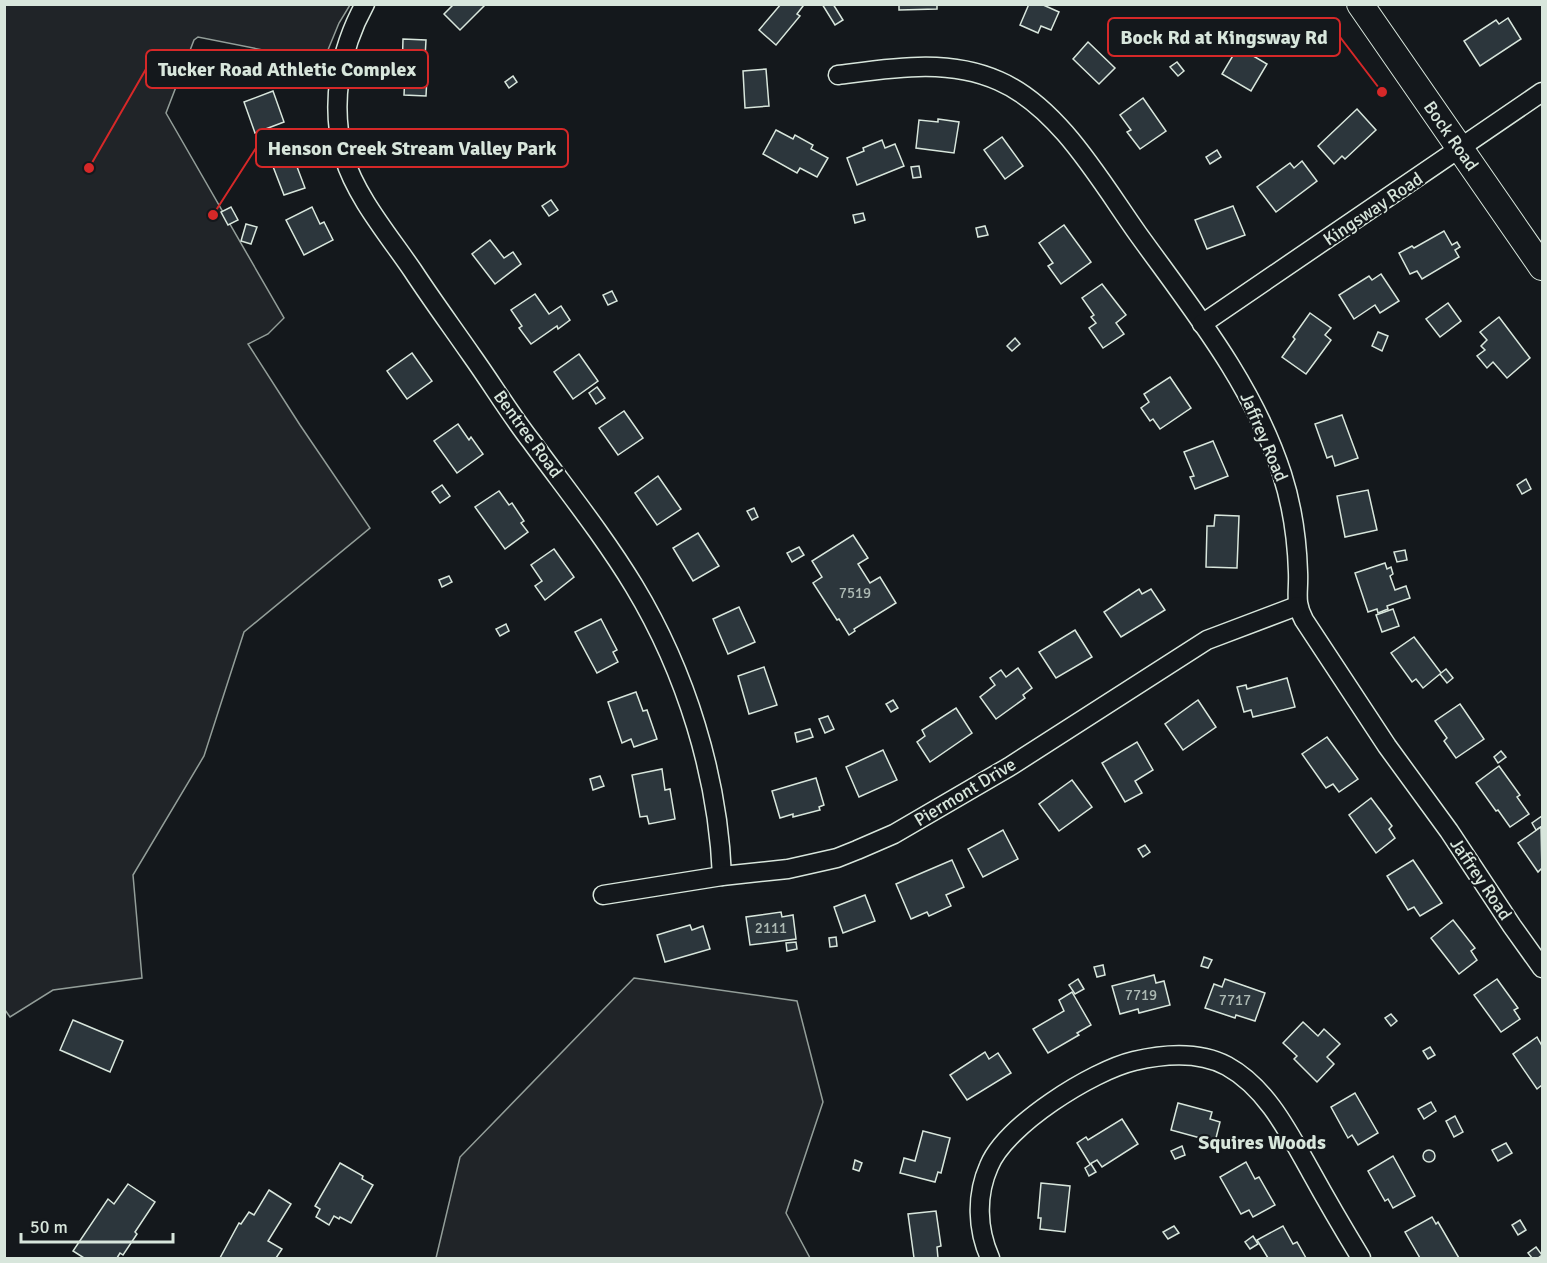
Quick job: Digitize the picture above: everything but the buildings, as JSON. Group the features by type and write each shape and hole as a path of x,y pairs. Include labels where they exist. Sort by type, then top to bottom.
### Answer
{"main road":[{"name":"Bock Road","path":"1360,4 1542,267"}],"street":[{"name":"Bentree Road","path":"365,4 350,32 338,81 339,122 345,159 370,208 529,439 615,556 646,609 677,675 700,740 719,825 722,876"},
{"name":"Jaffrey Road","path":"838,75 896,68 949,67 990,77 1034,102 1065,134 1202,324 1251,401 1282,473 1294,525 1298,572 1297,606 1387,746 1449,831 1542,968"},
{"name":"Kingsway Road","path":"1202,324 1542,92"},
{"name":"Piermont Drive","path":"603,895 722,876 779,870 837,858 894,834 1009,767 1207,640 1297,606"},
{"path":"990,1258 980,1229 983,1185 989,1166 1006,1140 1045,1107 1111,1068 1134,1061 1193,1055 1209,1058 1227,1066 1254,1086 1283,1124 1361,1258"}],"shaded area":[{"path":"5,5 350,5 339,23 323,62 198,37 194,40 166,113 284,318 268,334 248,344 370,528 244,632 204,756 133,875 142,978 53,990 10,1017 5,1010"},
{"path":"634,978 797,1001 823,1102 786,1213 810,1258 436,1258 460,1157"}],"place":[{"name":"Bock Rd at Kingsway Rd","path":"1382,92"},
{"name":"Tucker Road Athletic Complex","path":"89,168"},
{"name":"Henson Creek Stream Valley Park","path":"213,215"}],"district":[{"name":"Squires Woods","path":"1262,1142"}]}
